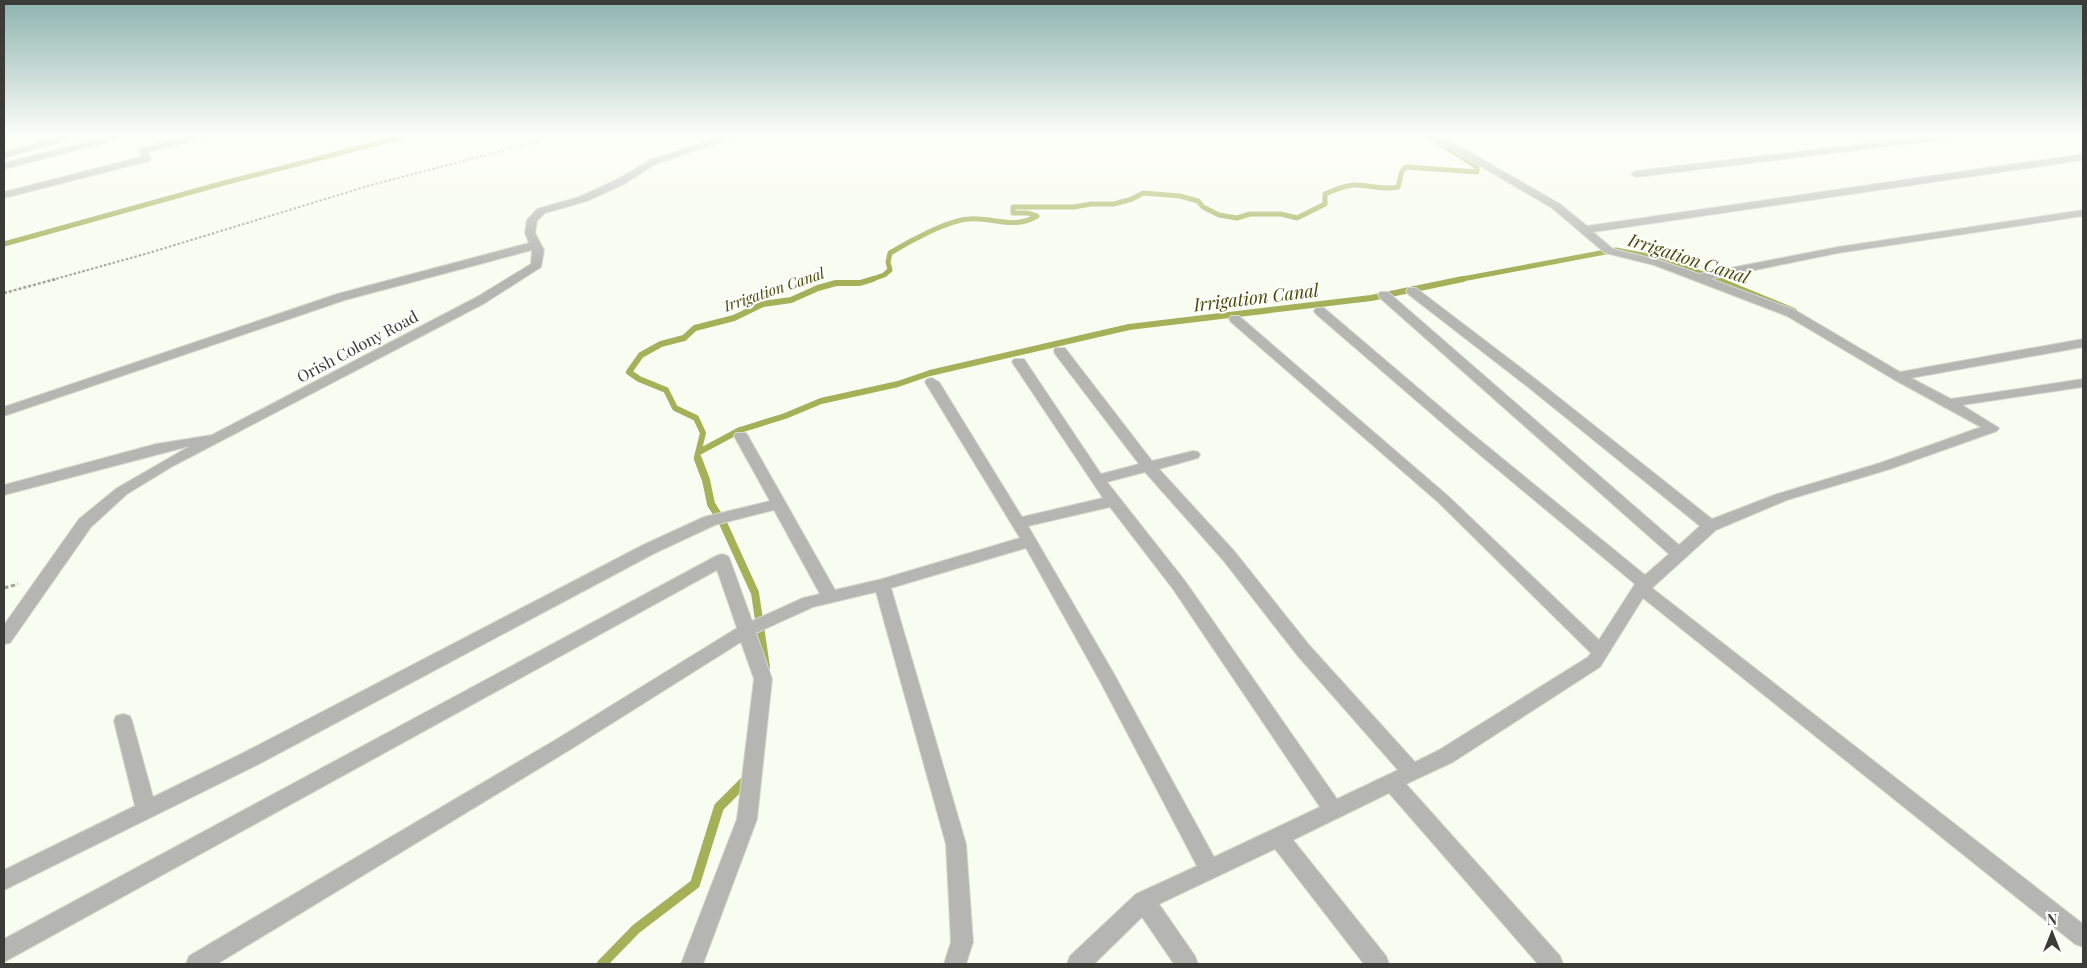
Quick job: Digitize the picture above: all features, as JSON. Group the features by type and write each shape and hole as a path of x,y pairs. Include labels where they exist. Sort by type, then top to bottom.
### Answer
{"street":[{"path":"4,194 60,180"},
{"name":"Orish Colony Road","path":"4,638 85,523 122,491 168,464 481,300 536,265 538,250 530,233 532,220 541,211 583,199 623,180"},
{"path":"1078,964 1144,901 1446,756 1594,662 1643,586 1710,526 1782,497 1885,466 1992,428 1950,403 1898,376 1791,312 1658,263 1609,251 1556,206 1511,180"},
{"path":"1584,230 1925,180"},
{"path":"1699,278 1838,250 2083,212"},
{"path":"4,412 341,296 535,245"},
{"path":"1412,291 1533,384 1710,526"},
{"path":"1384,295 1679,554"},
{"path":"1320,311 1643,586 2083,937"},
{"path":"1235,319 1443,499 1600,651"},
{"path":"1898,376 2083,343"},
{"path":"1060,350 1149,467 1229,556 1303,650 1412,772"},
{"path":"1018,362 1113,501 1018,523"},
{"path":"932,382 1030,541 1108,678 1210,870"},
{"path":"1950,403 2083,382"},
{"path":"4,490 173,444 224,435"},
{"path":"741,436 830,597"},
{"path":"1097,480 1193,456"},
{"path":"1097,480 1179,585 1333,810"},
{"path":"4,880 250,759 649,549 710,521 779,504"},
{"path":"197,964 564,744 748,630 809,602 882,585 1030,541"},
{"path":"4,951 722,560 748,630 763,678 746,819 692,964"},
{"path":"882,585 915,695 956,844 962,942 955,964"},
{"path":"123,721 146,810"},
{"path":"1392,782 1552,964"},
{"path":"1278,837 1378,964"},
{"path":"1144,901 1187,964"}],"path":[{"path":"4,293 152,252 390,180"}],"waterway":[{"path":"4,244 235,180"},
{"name":"Irrigation Canal","path":"872,279 884,275 890,270 888,262 890,253 950,223 969,219 1012,223 1037,216 1028,213 1013,213 1013,207 1074,207 1091,204 1114,204 1132,199 1143,193 1180,196 1198,201 1203,207 1219,215 1237,218 1250,214 1281,214 1297,218 1325,204 1325,194 1342,187 1359,185 1392,188 1398,187 1400,180"},
{"name":"Irrigation Canal","path":"1457,280 1616,250 1659,258 1720,280"},
{"name":"Irrigation Canal","path":"698,460 697,457 703,433 696,418 675,408 666,390 639,379 629,372 641,355 661,344 684,338 695,328 734,318 763,304 791,300 818,288 836,283 860,283 872,279"},
{"name":"Irrigation Canal","path":"699,452 740,430 785,416 821,401 898,384 930,373 1129,327 1371,298 1463,279"},
{"name":"Irrigation Canal","path":"1716,279 1794,311"},
{"name":"Irrigation Canal","path":"698,459 706,480 711,504 723,523 755,593 766,667"},
{"name":"Irrigation Canal","path":"602,964 636,929 695,884 719,807 745,781"}]}
